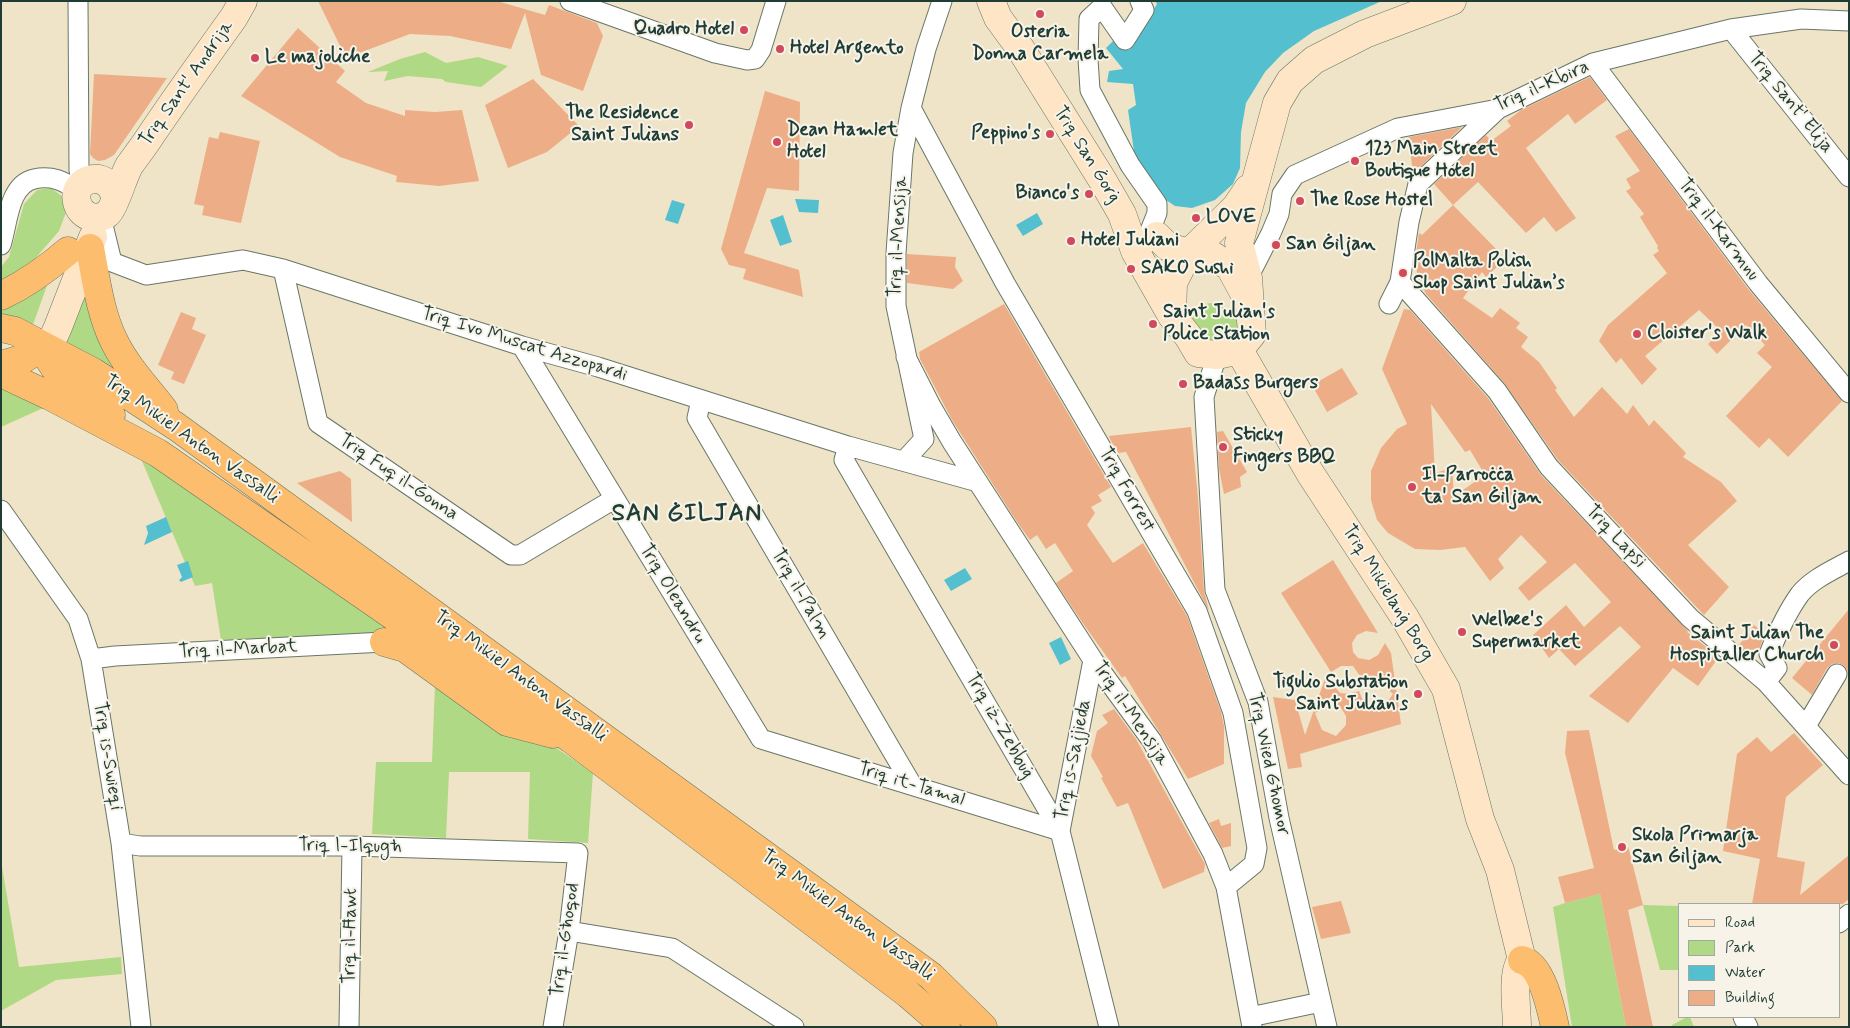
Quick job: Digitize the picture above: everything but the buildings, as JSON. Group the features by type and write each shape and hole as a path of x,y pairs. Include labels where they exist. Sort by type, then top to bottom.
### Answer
{"highway":[{"path":"1,296 19,288 43,271 79,250 114,341 123,357 177,427"},
{"path":"1,328 15,331 43,346 56,370 158,453"},
{"path":"1,365 25,358 43,346"},
{"name":"Triq Mikiel Anton Vassalli","path":"43,346 93,372 177,427 931,976 983,1027"},
{"name":"Triq Mikiel Anton Vassalli","path":"1,373 50,396 158,453 571,739 908,994 946,1027"},
{"path":"384,642 405,648 508,722 571,739"},
{"path":"1522,960 1530,964 1540,980 1550,1004 1555,1027"}],"main road":[{"name":"Triq Sant' Andrija","path":"96,200 129,166 234,16 242,1"},
{"name":"Triq San Ġorġ","path":"991,1 998,18 1020,48 1141,244"},
{"path":"1141,244 1172,316 1188,336 1198,353 1228,353 1252,334 1248,289 1238,244 1277,103 1290,81 1314,60 1365,34 1452,1"},
{"path":"1172,316 1173,283 1190,253 1236,208 1255,179"},
{"path":"43,346 53,338 58,327 79,250 96,200"},
{"path":"1141,244 1218,226"},
{"path":"1141,244 1168,247 1190,253 1210,254 1230,267 1248,289"},
{"name":"Triq Mikielanġ Borg","path":"1228,353 1310,472 1405,618 1446,689 1480,819 1500,870 1522,960 1516,972 1517,1027"}],"street":[{"path":"78,1 79,171 96,200"},
{"path":"570,1 613,9 715,53 747,60 755,59 761,50 776,1"},
{"name":"Triq il-Mensija","path":"924,439 896,306 896,253 903,153 911,108 926,48 942,1"},
{"path":"1140,1 1144,10 1125,40 1102,7 1089,18 1088,59 1090,90 1130,165 1157,204 1157,213 1141,244"},
{"name":"Triq il-Kbira","path":"1248,289 1279,214 1282,194 1295,176 1398,128 1498,109 1593,63 1731,29 1800,19 1849,21"},
{"name":"Triq Sant' Elija","path":"1731,29 1849,177"},
{"name":"Triq il-Karmnu","path":"1593,63 1758,283 1849,393"},
{"name":"Triq Forrest","path":"911,108 1004,283 1197,611 1233,713 1257,848 1254,864 1243,875 1226,887"},
{"path":"1389,304 1400,282 1409,222 1418,184 1498,109"},
{"path":"1,245 13,200 18,190 27,180 41,177 59,179 96,200"},
{"name":"Triq Ivo Muscat Azzopardi","path":"96,200 112,262 146,275 243,260 283,269 522,346 598,367 848,446 978,482"},
{"name":"Triq Fuq il-Ġonna","path":"283,269 318,423 511,555 520,555 614,499"},
{"name":"Triq Lapsi","path":"1400,282 1497,391 1549,468 1690,618 1766,682 1849,775"},
{"name":"Triq Oleandru","path":"522,346 761,740"},
{"name":"Triq Wied Għomor","path":"1228,353 1204,397 1215,590 1258,702 1279,818 1326,1027"},
{"name":"Triq il-Mensija","path":"906,357 944,428 1092,660 1152,740 1213,854 1226,887 1251,1022"},
{"name":"Triq il-Palm","path":"700,400 696,418 912,786"},
{"path":"904,461 924,439 944,428"},
{"name":"Triq iż-Żebbuġ","path":"848,446 844,460 1060,831 1110,1027"},
{"name":"Triq is-Swieqi","path":"1,510 78,619 91,659 121,843 141,1027"},
{"path":"1766,682 1777,668 1769,654 1778,633 1800,594 1816,580 1849,561"},
{"path":"1197,611 1215,590"},
{"name":"Triq il-Marbat","path":"91,659 115,656 384,642"},
{"name":"Triq is-Sajjieda","path":"1060,831 1092,660"},
{"path":"1806,726 1837,674"},
{"name":"Triq it-Tamal","path":"761,740 1060,831"},
{"name":"Triq l-Ilqugħ","path":"121,843 140,846 352,846 578,853"},
{"name":"Triq il-Ħawt","path":"350,1027 352,846"},
{"name":"Triq il-Għoqod","path":"553,1027 569,932 578,853"},
{"path":"1840,923 1849,914"},
{"path":"569,932 672,948 794,1027"},
{"path":"1251,1022 1321,1002"}],"green space":[{"path":"425,52 446,63 478,57 508,66 481,87 446,82 442,79 408,76 384,81 388,71 368,72 400,59"},
{"path":"51,188 63,197 67,210 59,231 27,268 1,287 1,267 9,257 24,204 37,190"},
{"path":"54,266 31,330 1,322 1,303"},
{"path":"86,274 93,322 102,348 116,374 61,343"},
{"path":"1211,303 1230,311 1236,317 1239,324 1238,336 1210,343 1192,319 1199,308"},
{"path":"1,382 52,404 1,427"},
{"path":"139,454 392,632 221,640 212,583 195,586"},
{"path":"435,685 552,745 593,773 588,843 528,839 530,772 449,772 446,838 372,834 376,762 432,762"},
{"path":"1,861 19,967 121,957 122,974 56,980 1,1011"},
{"path":"1600,894 1626,1027 1572,1027 1553,907"},
{"path":"1643,905 1678,906 1678,970 1660,970"},
{"path":"1685,1018 1690,1018 1694,1027 1672,1027 1672,1025"}],"water":[{"path":"1155,1 1382,1 1314,31 1283,53 1265,72 1246,103 1241,132 1240,168 1233,184 1215,200 1192,208 1175,206 1157,194 1135,158 1128,110 1136,105 1133,84 1107,82 1109,71 1123,69 1106,48 1118,36 1129,50 1157,4"},
{"path":"795,199 819,200 818,213 799,212"},
{"path":"672,200 685,204 678,224 665,220"},
{"path":"1037,213 1043,224 1023,236 1016,225"},
{"path":"783,215 792,242 780,246 770,220"},
{"path":"166,517 172,532 144,545 148,533 146,526"},
{"path":"188,561 193,577 181,582 179,580 182,577 177,565"},
{"path":"965,568 972,579 951,591 944,580"},
{"path":"1061,637 1071,659 1060,665 1049,643"}],"place":[{"name":"Osteria Donna Carmela","path":"1040,14"},
{"name":"Quadro Hotel","path":"744,30"},
{"name":"Hotel Argento","path":"780,49"},
{"name":"Le majoliche","path":"255,58"},
{"name":"The Residence Saint Julians","path":"689,125"},
{"name":"Peppino's","path":"1050,134"},
{"name":"Dean Hamlet Hotel","path":"777,142"},
{"name":"123 Main Street Boutique Hotel","path":"1355,161"},
{"name":"Bianco's","path":"1089,194"},
{"name":"The Rose Hostel","path":"1300,201"},
{"name":"LOVE","path":"1196,218"},
{"name":"Hotel Juliani","path":"1071,241"},
{"name":"San Ġiljan","path":"1276,245"},
{"name":"SAKO Sushi","path":"1131,269"},
{"name":"PolMalta Polish Shop Saint Julian’s","path":"1403,273"},
{"name":"Saint Julian's Police Station","path":"1153,324"},
{"name":"Cloister's Walk","path":"1637,334"},
{"name":"Badass Burgers","path":"1183,384"},
{"name":"Sticky Fingers BBQ","path":"1223,447"},
{"name":"Il-Parroċċa ta' San Ġiljan","path":"1412,487"},
{"name":"Welbee's Supermarket","path":"1462,632"},
{"name":"Saint Julian The Hospitaller Church","path":"1834,645"},
{"name":"Tigulio Substation Saint Julian's","path":"1418,694"},
{"name":"Skola Primarja San Ġiljan","path":"1622,847"}],"district":[{"name":"SAN ĠILJAN","path":"687,515"}]}
